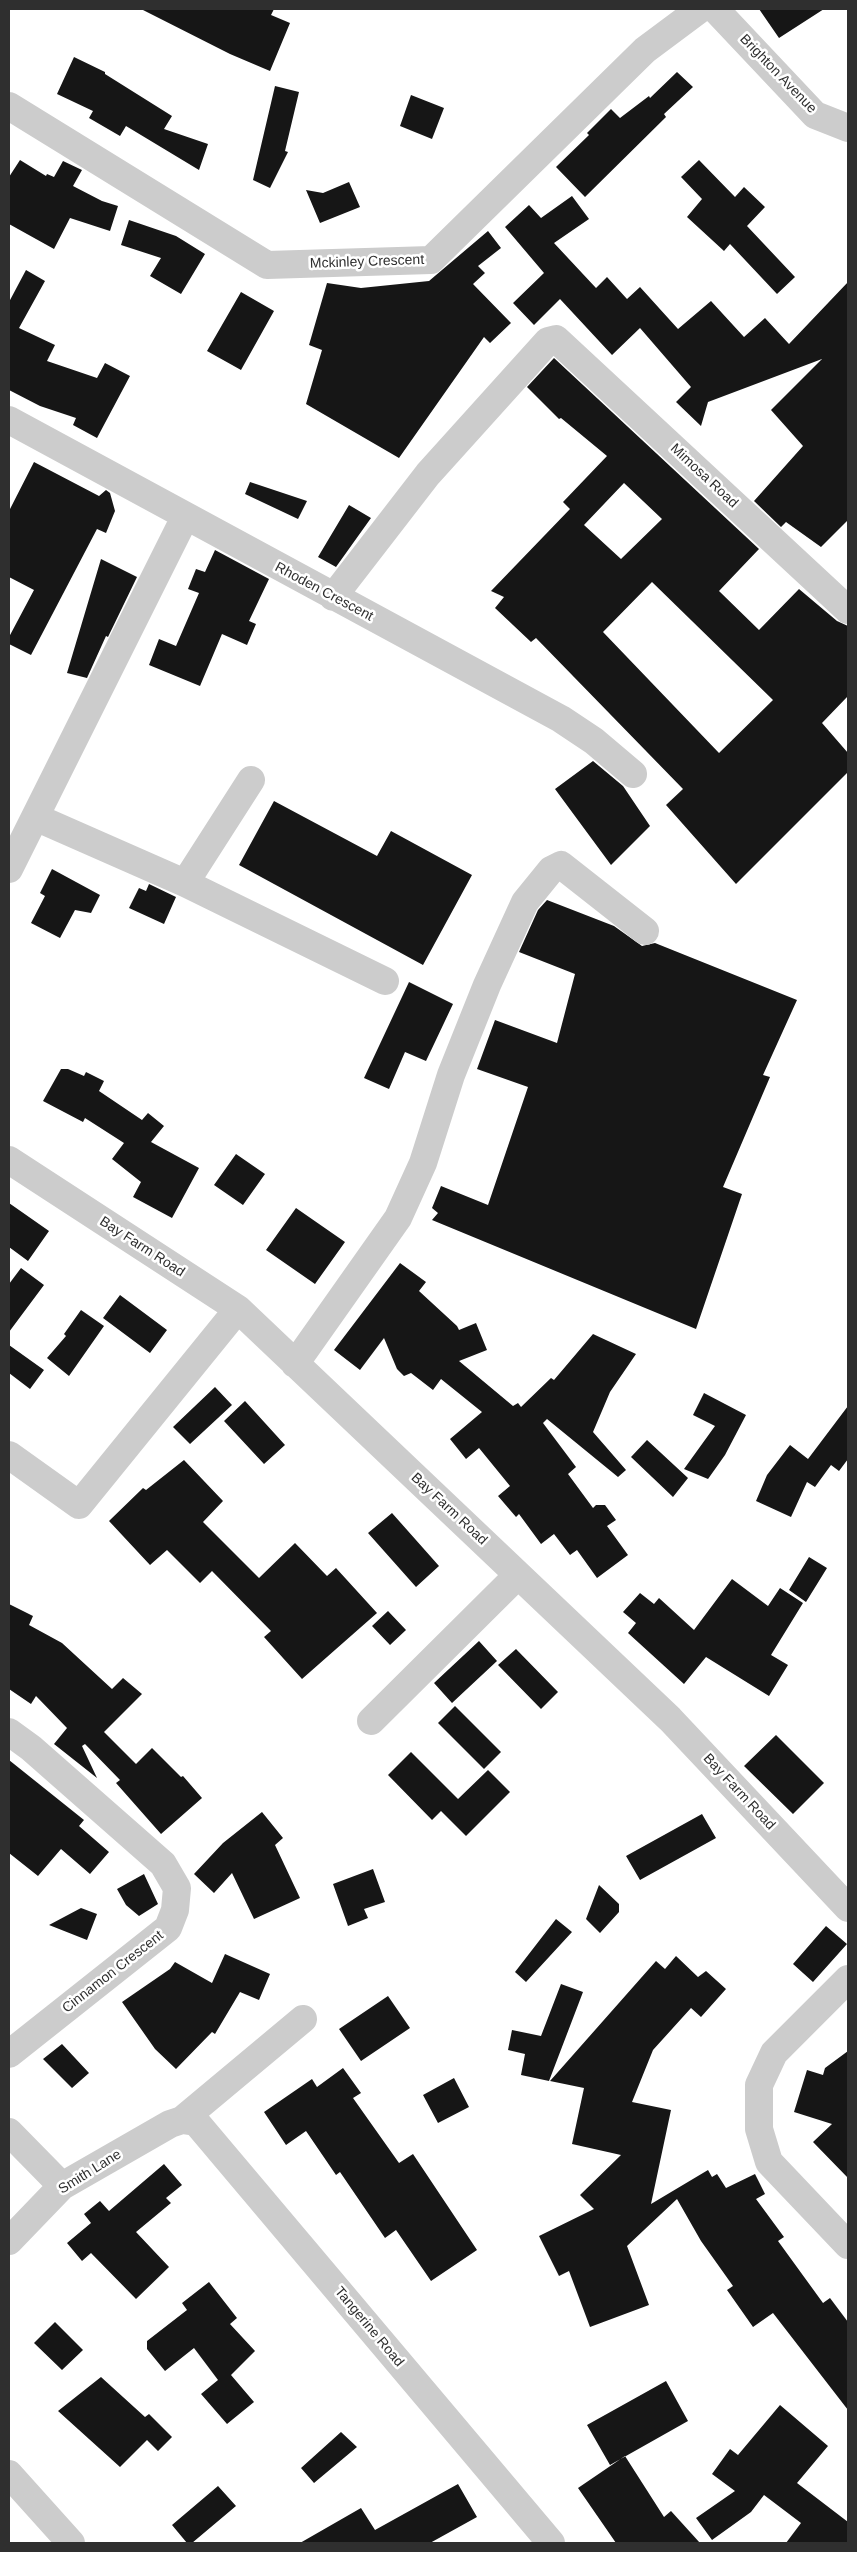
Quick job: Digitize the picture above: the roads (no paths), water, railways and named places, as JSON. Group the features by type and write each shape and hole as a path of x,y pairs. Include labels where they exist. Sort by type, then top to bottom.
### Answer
{"street":[{"name":"Mckinley Crescent","path":"9,106 267,265 431,260 644,50 700,9"},
{"name":"Brighton Avenue","path":"715,9 815,115 848,128"},
{"name":"Mimosa Road","path":"333,597 428,474 548,341 556,339 848,610"},
{"name":"Rhoden Crescent","path":"9,420 561,719 594,741 633,774"},
{"path":"9,869 185,517"},
{"path":"185,883 251,780"},
{"path":"35,817 185,883 385,981"},
{"path":"295,1364 398,1218 423,1163 451,1075 487,985 526,902 551,870 561,866 645,931"},
{"name":"Bay Farm Road","path":"9,1160 238,1310 670,1719 848,1908"},
{"path":"9,1456 79,1505 238,1310"},
{"path":"371,1721 518,1575"},
{"name":"Cinnamon Crescent","path":"9,1732 31,1748 163,1864 177,1888 175,1910 168,1928 9,2054"},
{"path":"848,1979 774,2053 759,2085 759,2129 769,2162 848,2245"},
{"name":"Smith Lane","path":"9,2241 62,2186 170,2124 182,2120 302,2019"},
{"name":"Tangerine Road","path":"182,2120 196,2122 551,2543"},
{"path":"9,2132 62,2186"},
{"path":"9,2474 71,2543"}]}
